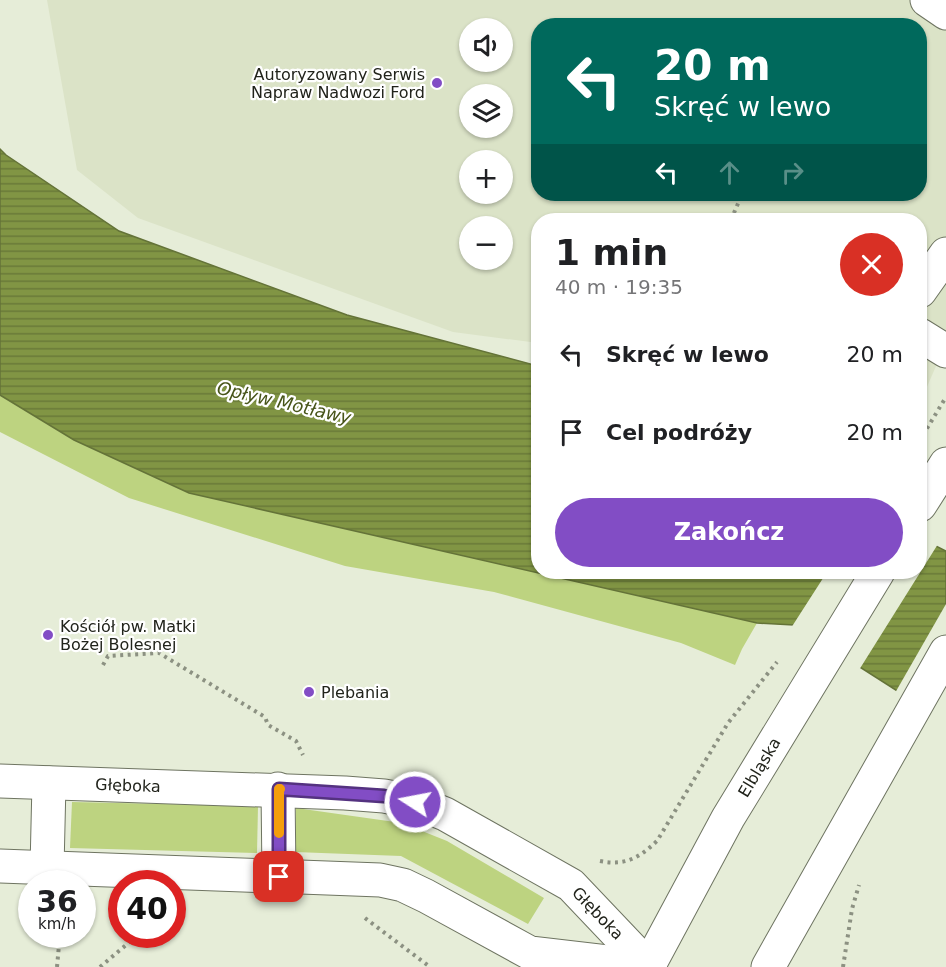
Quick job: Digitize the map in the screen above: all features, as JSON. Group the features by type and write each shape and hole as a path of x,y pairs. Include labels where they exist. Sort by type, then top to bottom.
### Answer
{"street":[{"path":"927,0 946,13"},
{"path":"927,281 946,254"},
{"path":"927,339 946,351"},
{"path":"927,494 946,464"},
{"name":"Elbląska","path":"649,967 728,818 874,579"},
{"path":"768,967 946,652"},
{"name":"Głęboka","path":"0,781 279,789 384,796 415,802 445,814 571,885 649,967"},
{"path":"47,868 49,783"},
{"path":"279,789 279,877"},
{"name":"Głęboka","path":"0,867 380,880 403,885 426,896 530,953 649,967"}],"path":[{"path":"927,428 946,397"},
{"path":"102,665 108,656 159,653 265,717 268,725 296,741 306,761"},
{"path":"596,861 614,864 629,860 645,853 657,841 728,723 778,661"},
{"path":"843,967 852,909"},
{"path":"364,917 430,967"},
{"path":"57,967 59,948"},
{"path":"100,967 122,948"}],"shaded area":[{"path":"47,0 946,0 946,343 927,387 927,213 531,213 531,342 453,332 138,218 77,170"},
{"path":"0,395 74,440 189,493 531,571 531,579 565,579 757,623 735,665 681,643 494,592 345,566 129,498 0,432"},
{"path":"72,802 258,806 257,853 70,848"},
{"path":"296,808 402,823 447,841 544,898 528,924 401,856 295,852"}],"water":[{"name":"Opływ Motławy","path":"0,149 119,231 347,315 531,364 531,571 189,493 74,440 0,395"},
{"path":"927,542 946,551 946,722 794,625 757,623 565,579 927,579"}],"pier":[{"path":"927,538 938,544 927,562"},
{"path":"822,579 916,579 859,670 791,628"},
{"path":"946,604 946,725 895,693"}],"slow traffic":[{"path":"279,833 280,789"}],"place":[{"name":"Autoryzowany Serwis Napraw Nadwozi Ford","path":"437,83"},
{"name":"Kościół pw. Matki Bożej Bolesnej","path":"48,635"},
{"name":"Plebania","path":"309,692"}],"route":[{"path":"279,877 279,789 345,792 415,802"}]}
